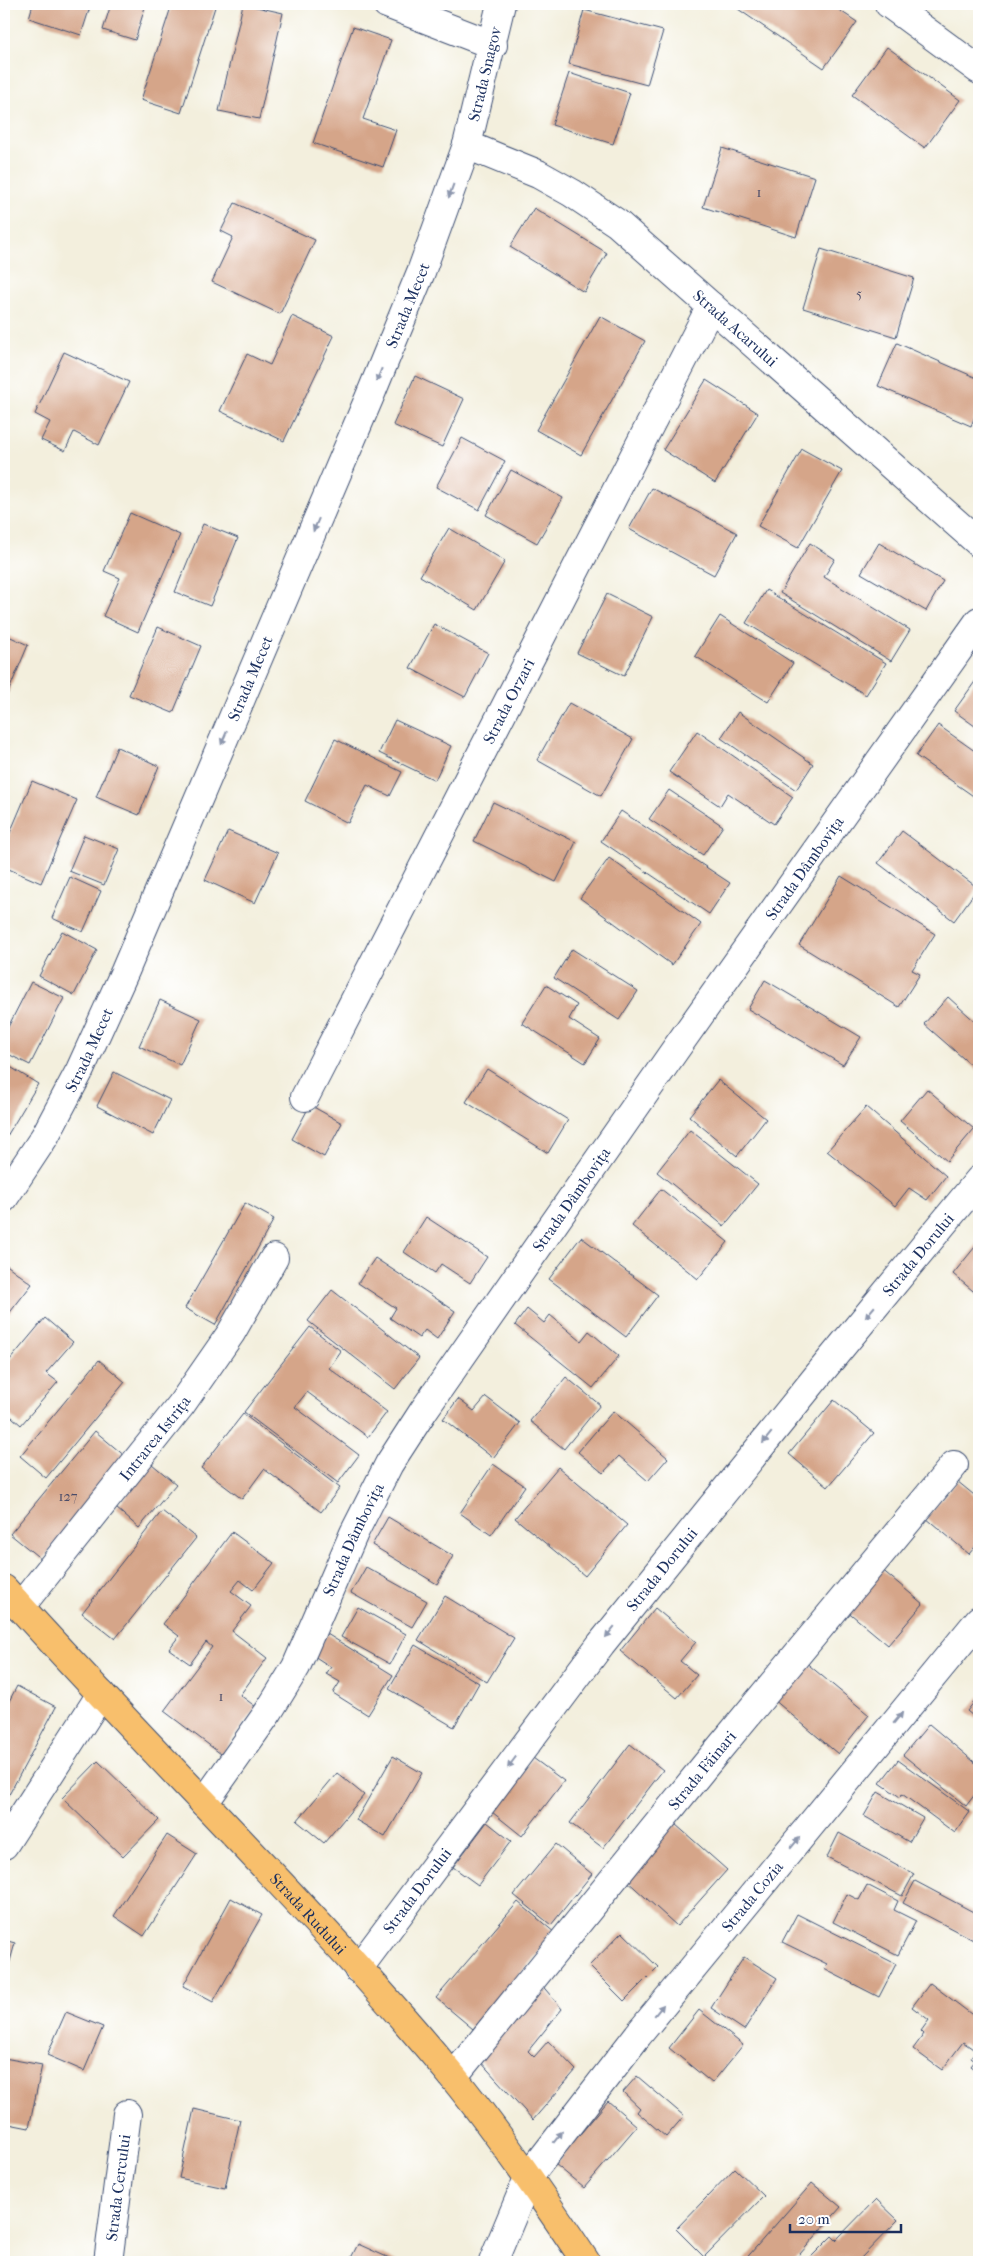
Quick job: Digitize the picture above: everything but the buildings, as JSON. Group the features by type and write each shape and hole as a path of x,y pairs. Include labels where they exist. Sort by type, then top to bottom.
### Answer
{"main road":[{"name":"Strada Rudului","path":"12,1598 358,1969 453,2077 528,2176 586,2262"}],"street":[{"path":"387,4 493,45"},
{"name":"Strada Snagov","path":"467,145 493,45 501,4"},
{"path":"889,4 979,70"},
{"name":"Strada Acarului","path":"467,145 538,174 617,223 979,544"},
{"name":"Strada Mecet","path":"4,1198 54,1120 80,1070 125,971 370,396 421,272 467,145"},
{"name":"Strada Orzari","path":"304,1097 711,306"},
{"name":"Strada Dâmbovița","path":"204,1803 269,1712 296,1666 354,1532 389,1464 424,1410 674,1050 979,621"},
{"name":"Strada Dorului","path":"358,1969 600,1644 979,1180"},
{"name":"Intrarea Istrița","path":"12,1598 181,1405 231,1333 274,1258"},
{"name":"Strada Făinari","path":"453,2077 704,1767 954,1466"},
{"name":"Strada Cozia","path":"493,2262 528,2176 638,2035 979,1620"},
{"path":"4,1845 101,1694"},
{"name":"Strada Cercului","path":"108,2262 127,2114"}]}
